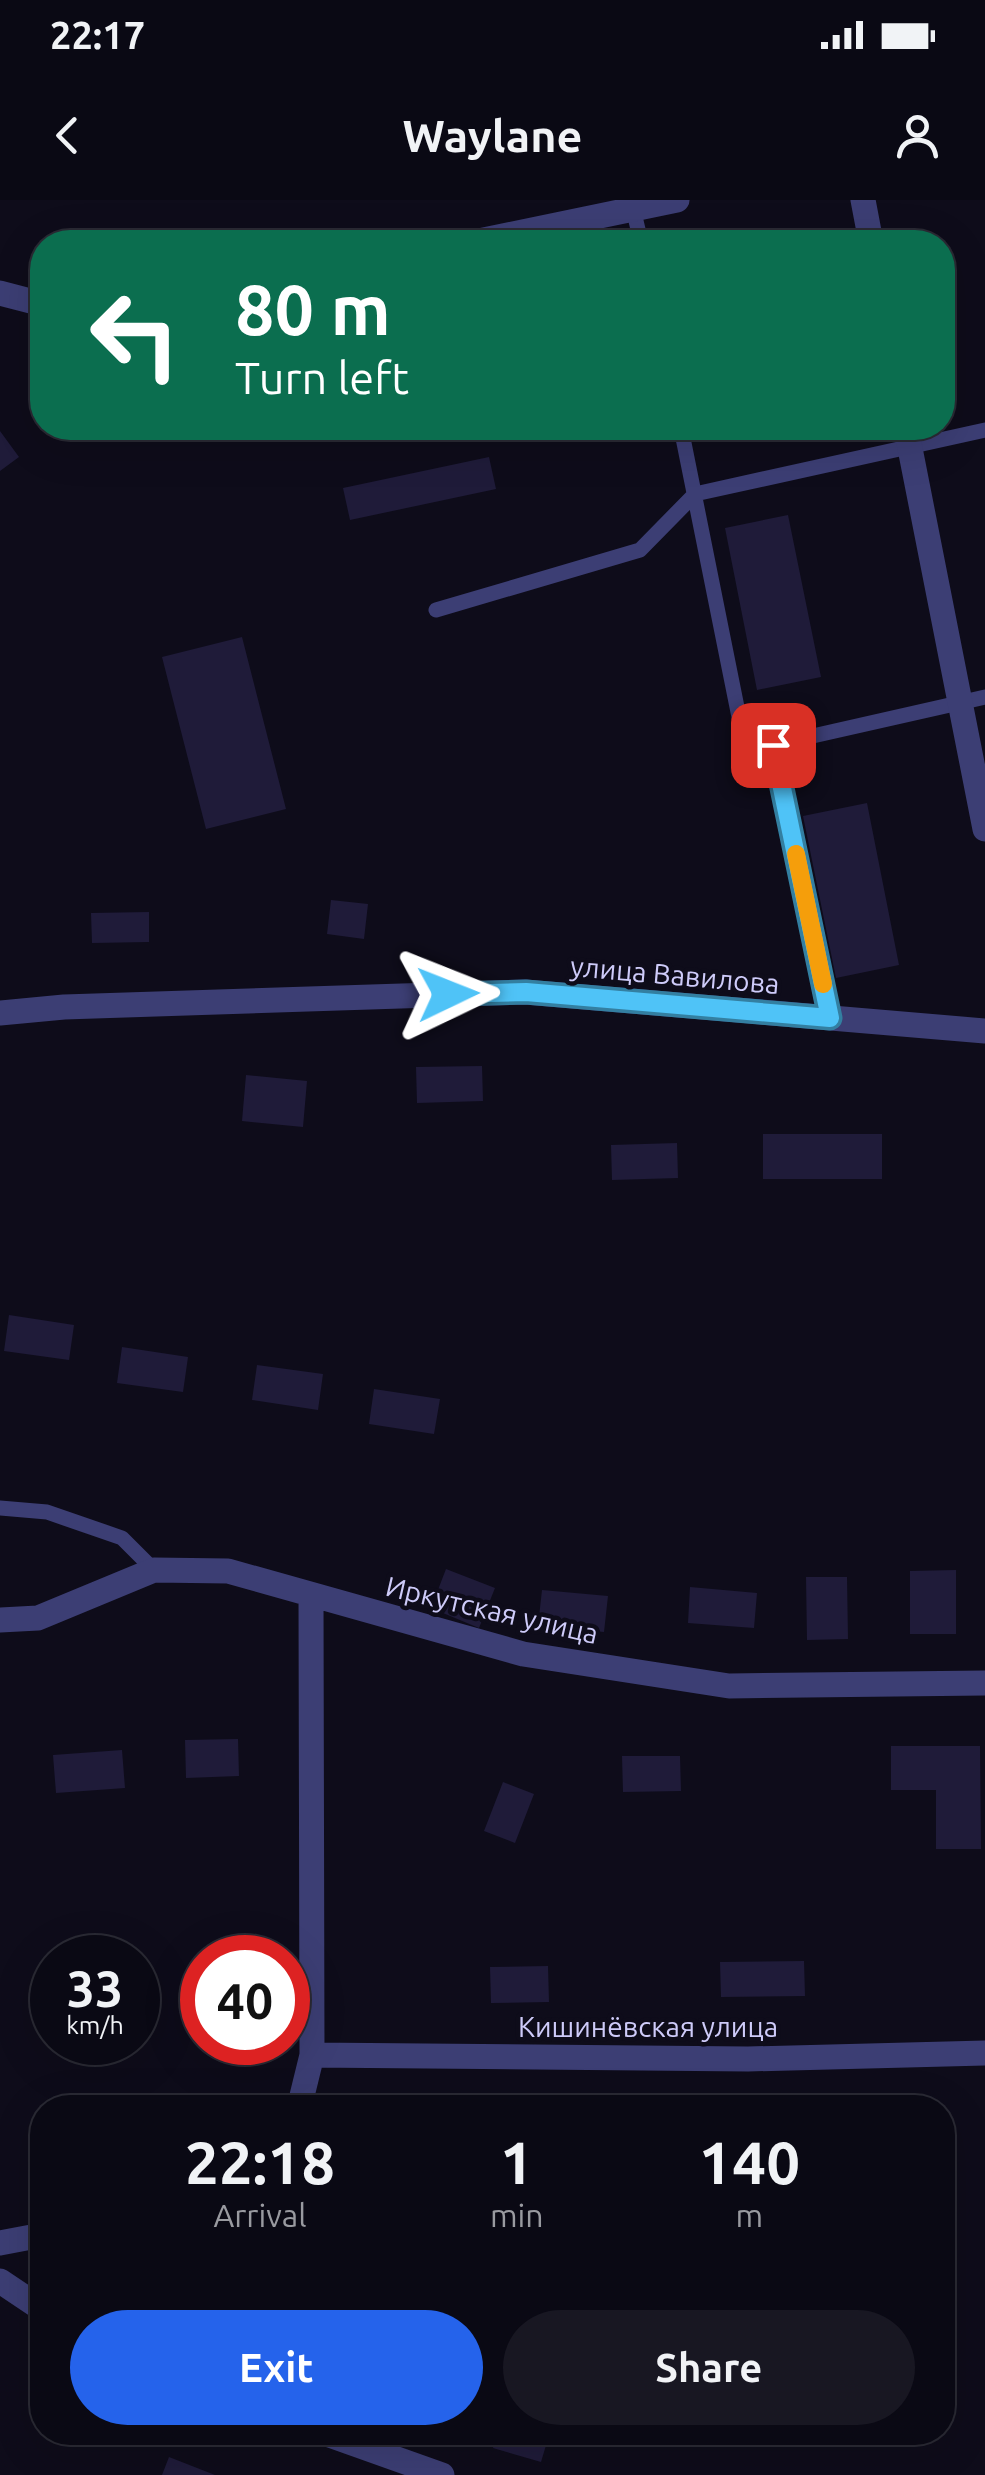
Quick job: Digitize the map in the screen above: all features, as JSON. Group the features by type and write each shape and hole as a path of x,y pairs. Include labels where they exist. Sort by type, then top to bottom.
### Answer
{"street":[{"path":"525,230 632,205 677,200"},
{"path":"863,200 869,230"},
{"path":"0,292 30,301"},
{"path":"909,440 972,699 985,829"},
{"name":"улица Вавилова","path":"0,1014 64,1007 526,992 985,1031"},
{"name":"Иркутская улица","path":"0,1620 38,1618 154,1570 228,1571 523,1654 728,1686 985,1683"},
{"path":"302,2095 312,2055 310,1596"},
{"name":"Кишинёвская улица","path":"312,2055 748,2059 985,2054"},
{"path":"0,2244 30,2238"},
{"path":"0,2281 30,2300"},
{"path":"358,2445 442,2475"}],"lane":[{"path":"632,205 637,230"},
{"path":"955,433 985,430"},
{"path":"684,440 742,732 773,745 972,699"},
{"path":"436,610 640,550 695,494 897,440"},
{"path":"773,745 830,1018"},
{"path":"0,1508 46,1512 122,1538 154,1570"}],"building":[{"path":"0,431 19,457 0,471"},
{"path":"489,457 496,489 350,520 343,488"},
{"path":"788,515 821,677 757,690 725,528"},
{"path":"242,637 286,809 206,829 162,657"},
{"path":"867,803 899,965 836,978 803,816"},
{"path":"331,900 368,904 364,939 327,934"},
{"path":"149,912 149,942 92,943 91,913"},
{"path":"482,1066 483,1101 417,1103 416,1067"},
{"path":"246,1075 307,1081 303,1127 242,1121"},
{"path":"763,1134 882,1134 882,1179 763,1179"},
{"path":"677,1143 678,1178 612,1180 611,1145"},
{"path":"9,1315 74,1325 69,1360 4,1351"},
{"path":"122,1347 188,1357 183,1392 117,1383"},
{"path":"257,1365 323,1374 318,1410 252,1400"},
{"path":"374,1389 440,1399 434,1434 369,1424"},
{"path":"446,1569 495,1588 479,1628 431,1608"},
{"path":"956,1570 956,1634 910,1634 910,1571"},
{"path":"806,1577 847,1577 848,1639 807,1640"},
{"path":"690,1587 757,1593 754,1628 688,1623"},
{"path":"542,1590 608,1596 604,1632 538,1626"},
{"path":"238,1739 239,1776 186,1778 185,1740"},
{"path":"891,1746 980,1746 981,1849 936,1849 936,1790 891,1790"},
{"path":"122,1750 125,1788 56,1793 53,1755"},
{"path":"622,1756 680,1756 681,1791 623,1792"},
{"path":"503,1782 534,1794 515,1843 484,1831"},
{"path":"804,1961 805,1996 721,1997 720,1962"},
{"path":"548,1966 549,2002 491,2003 490,1967"},
{"path":"494,2445 546,2445 541,2462 493,2448"},
{"path":"169,2457 215,2475 162,2475"}],"slow traffic":[{"path":"796,854 823,984"}],"route":[{"path":"448,994 526,992 830,1018 773,745"}]}
